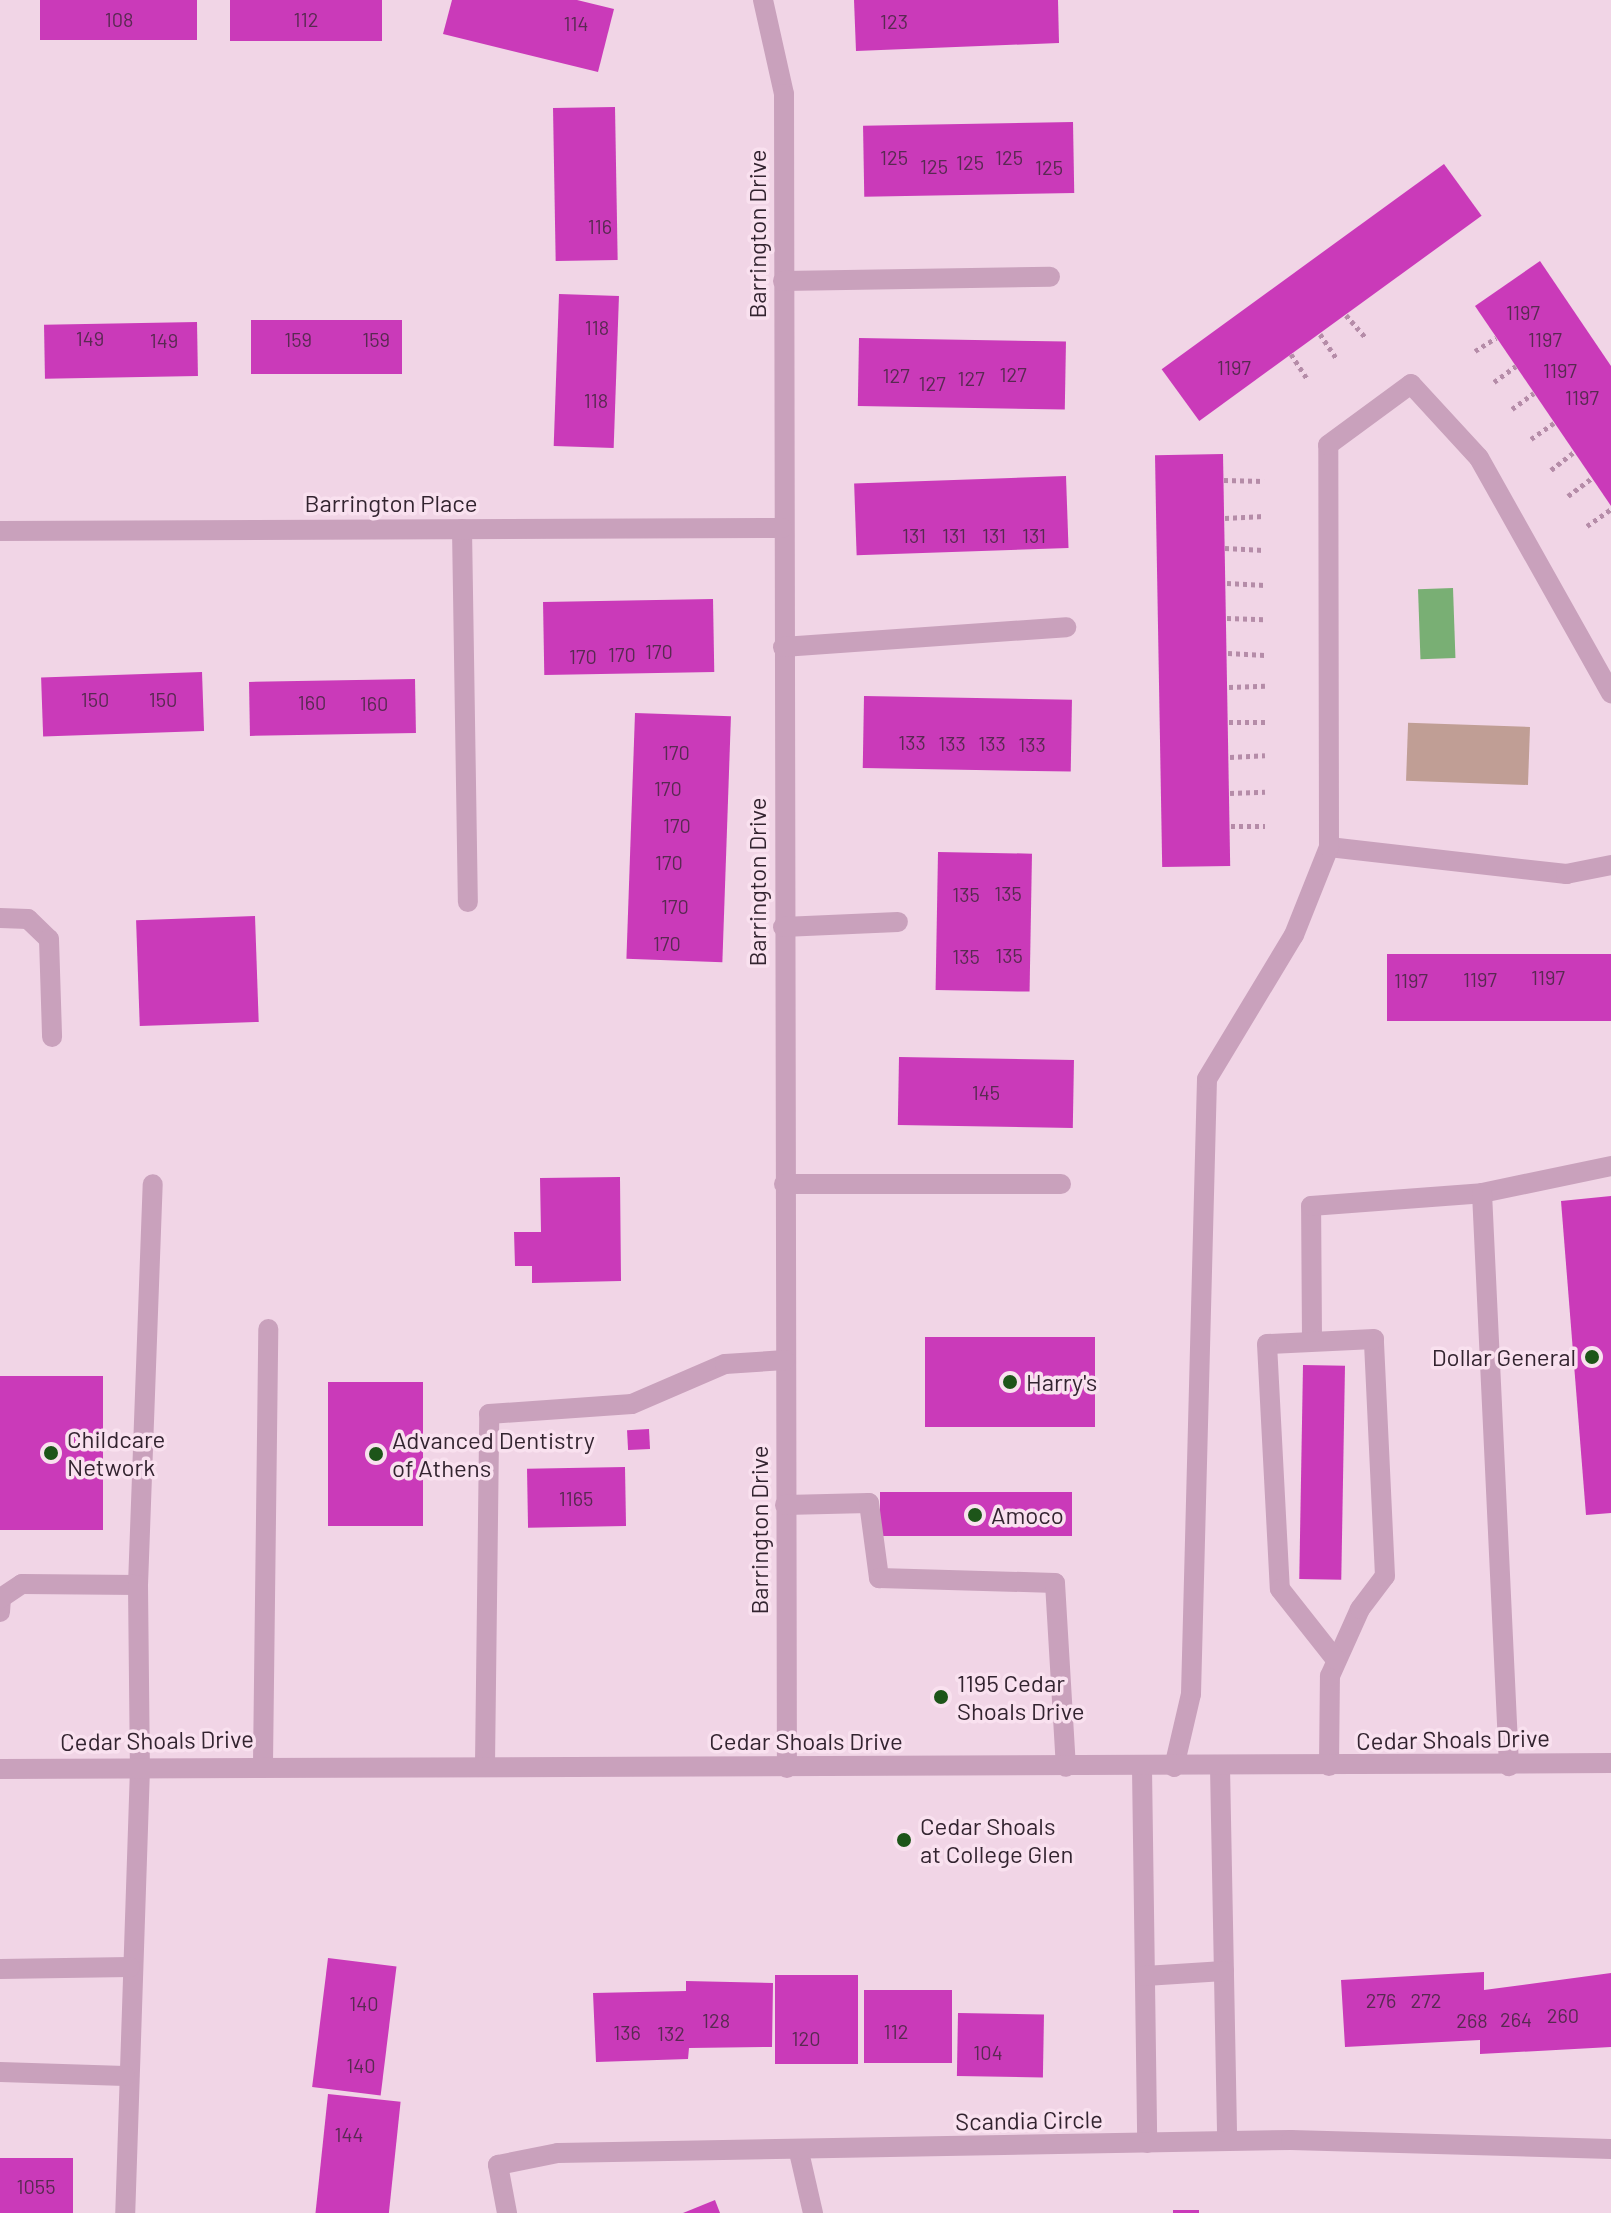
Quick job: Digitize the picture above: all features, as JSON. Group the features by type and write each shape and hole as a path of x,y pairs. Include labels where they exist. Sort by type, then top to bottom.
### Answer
{"street":[{"name":"Barrington Drive","path":"764,1 784,94 782,528 787,1768"},
{"path":"783,281 1050,277"},
{"path":"1174,1767 1191,1694 1207,1079 1294,935 1329,847 1328,445 1411,384 1479,458 1611,693"},
{"name":"Barrington Place","path":"0,531 782,528"},
{"path":"462,529 468,902"},
{"path":"783,647 1066,627"},
{"path":"1329,847 1566,874 1611,865"},
{"path":"0,918 28,919 49,939 52,1037"},
{"path":"783,927 898,922"},
{"path":"1312,1338 1311,1206 1482,1193 1611,1166"},
{"path":"125,2213 125,2076 140,1768 138,1585 153,1184"},
{"path":"784,1184 1061,1184"},
{"path":"1482,1193 1509,1766"},
{"path":"263,1763 268,1329"},
{"path":"1329,1766 1336,1660 1385,1576 1374,1339 1312,1338 1267,1344 1280,1589 1336,1660"},
{"path":"485,1765 489,1414 632,1404 725,1364 785,1360"},
{"path":"785,1505 869,1503 879,1578 1055,1583 1066,1767"},
{"path":"0,1612 1,1598 22,1584 138,1585"},
{"name":"Cedar Shoals Drive","path":"0,1769 263,1763 1142,1768 1611,1763"},
{"path":"1220,1767 1227,2141"},
{"path":"1142,1768 1147,2143"},
{"path":"0,1969 130,1967"},
{"path":"1145,1976 1224,1971"},
{"path":"0,2072 125,2076"},
{"name":"Scandia Circle","path":"507,2213 498,2165 558,2153 799,2152 1227,2141 1611,2149"},
{"path":"799,2152 813,2213"}],"path":[{"path":"1346,315 1365,337"},
{"path":"1320,334 1336,358"},
{"path":"1475,351 1496,338"},
{"path":"1291,354 1307,379"},
{"path":"1494,382 1516,366"},
{"path":"1512,409 1534,393"},
{"path":"1531,439 1554,423"},
{"path":"1551,470 1574,452"},
{"path":"1568,496 1592,478"},
{"path":"1224,480 1264,481"},
{"path":"1587,526 1611,509"},
{"path":"1225,518 1264,516"},
{"path":"1225,548 1264,550"},
{"path":"1227,583 1265,585"},
{"path":"1227,618 1264,619"},
{"path":"1228,653 1265,655"},
{"path":"1229,687 1265,686"},
{"path":"1229,722 1265,722"},
{"path":"1230,757 1265,755"},
{"path":"1230,793 1265,792"},
{"path":"1231,826 1265,826"}],"shaded area":[{"path":"1453,588 1455,658 1420,659 1418,589"},
{"path":"1408,723 1530,727 1528,785 1406,781"}],"building":[{"path":"40,0 197,0 197,40 40,40"},
{"path":"230,0 382,0 382,41 230,41"},
{"path":"452,0 577,0 614,9 598,72 443,34"},
{"path":"854,0 1058,0 1059,43 856,51"},
{"path":"615,107 618,260 556,261 553,108"},
{"path":"1073,122 1074,193 864,197 863,126"},
{"path":"1444,164 1482,216 1199,421 1162,369"},
{"path":"1540,261 1611,366 1611,506 1475,306"},
{"path":"559,294 619,296 614,448 554,446"},
{"path":"251,320 402,320 402,374 251,374"},
{"path":"197,322 198,376 45,379 44,325"},
{"path":"859,338 1066,342 1065,410 858,406"},
{"path":"1223,454 1230,866 1162,867 1155,455"},
{"path":"1066,476 1069,548 857,555 854,483"},
{"path":"713,599 714,672 544,675 543,602"},
{"path":"202,672 204,731 43,737 41,678"},
{"path":"415,679 416,733 250,736 249,682"},
{"path":"864,696 1072,700 1071,772 863,768"},
{"path":"635,713 731,716 722,962 626,959"},
{"path":"938,852 1032,854 1030,992 936,990"},
{"path":"255,916 259,1022 140,1026 136,920"},
{"path":"1387,954 1611,954 1611,1021 1387,1021"},
{"path":"899,1057 1074,1060 1073,1128 898,1125"},
{"path":"620,1177 621,1281 532,1283 532,1266 515,1266 514,1232 541,1232 540,1178"},
{"name":"Dollar General","path":"1611,1196 1611,1513 1586,1515 1561,1201"},
{"name":"Harry's","path":"925,1337 1095,1337 1095,1427 925,1427"},
{"path":"1303,1365 1345,1366 1341,1580 1299,1579"},
{"name":"Childcare Network","path":"0,1376 103,1376 103,1530 0,1530"},
{"name":"Advanced Dentistry of Athens","path":"328,1382 423,1382 423,1526 328,1526"},
{"path":"649,1429 650,1449 628,1450 627,1430"},
{"path":"625,1467 626,1526 528,1528 527,1469"},
{"name":"Amoco","path":"880,1492 1072,1492 1072,1536 880,1536"},
{"path":"328,1958 396,1966 381,2095 312,2087"},
{"path":"1484,1972 1484,1990 1611,1973 1611,2047 1480,2054 1480,2040 1345,2047 1341,1980"},
{"path":"775,1975 858,1975 858,2064 775,2064"},
{"path":"686,1981 773,1983 772,2047 689,2048 688,2059 596,2062 593,1993 686,1991"},
{"path":"864,1990 952,1990 952,2063 864,2063"},
{"path":"958,2013 1044,2015 1043,2077 957,2076"},
{"path":"328,2094 401,2102 389,2213 315,2213"},
{"path":"0,2158 73,2158 73,2213 0,2213"},
{"path":"715,2200 720,2213 683,2213"},
{"path":"1173,2210 1199,2210 1199,2213 1173,2213"}],"place":[{"name":"Dollar General","path":"1592,1357"},
{"name":"Harry's","path":"1010,1382"},
{"name":"Childcare Network","path":"51,1453"},
{"name":"Advanced Dentistry of Athens","path":"376,1454"},
{"name":"Amoco","path":"975,1515"},
{"name":"1195 Cedar Shoals Drive","path":"941,1697"},
{"name":"Cedar Shoals at College Glen","path":"904,1840"}]}
